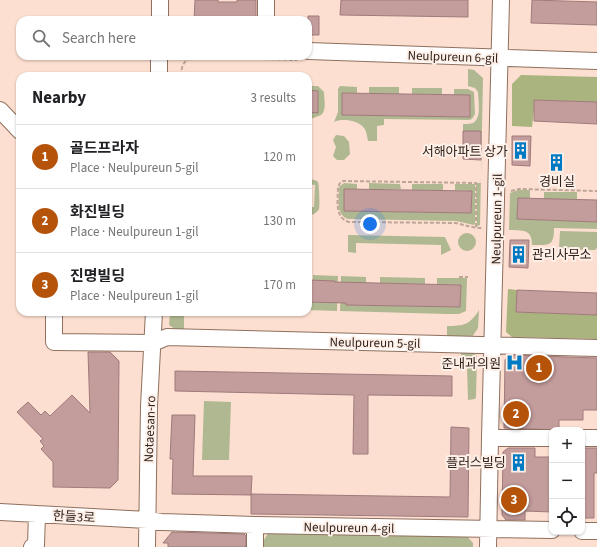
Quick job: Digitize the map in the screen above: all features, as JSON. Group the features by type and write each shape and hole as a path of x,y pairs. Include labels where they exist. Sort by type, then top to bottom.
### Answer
{"street":[{"path":"160,0 160,16"},
{"path":"266,0 266,16"},
{"name":"Neulpureun 1-gil","path":"488,547 501,0"},
{"name":"Neulpureun 6-gil","path":"312,56 500,58 597,61"},
{"path":"159,60 159,72"},
{"path":"0,110 16,127"},
{"name":"Neulpureun 5-gil","path":"54,316 54,342 153,343 167,337 597,348"},
{"name":"Notaesan-ro","path":"147,547 148,406 154,316"},
{"path":"490,438 549,438"},
{"path":"585,438 597,438"},
{"name":"한들3로","path":"0,512 147,520"},
{"path":"32,547 36,545 37,514"},
{"name":"Neulpureun 4-gil","path":"147,520 162,522 255,525 549,530"},
{"path":"254,547 255,525"},
{"path":"585,531 597,531"}],"path":[{"path":"181,72 182,67 187,60"},
{"path":"476,227 476,183 343,181 338,187 338,213 344,220 349,222 456,223 476,227 482,228 485,225"},
{"path":"507,194 513,190 519,189 597,191"},
{"path":"459,277 468,277"}],"green space":[{"path":"468,69 474,70 483,78 481,176 481,131 463,131 463,124 469,124 476,121 479,113 478,92 475,88 468,86"},
{"path":"521,75 597,77 597,102 535,100 532,127 512,126 512,84"},
{"path":"312,86 318,86 324,92 324,110 321,115 312,118 312,112 318,112 318,91 312,90"},
{"path":"340,86 357,87 357,93 342,93 342,115 470,117 470,95 454,95 454,89 468,89 474,92 475,114 472,119 469,120 384,119 384,125 377,126 377,141 368,141 365,130 358,123 345,120 334,122 338,112 338,89"},
{"path":"369,87 399,87 399,94 369,93"},
{"path":"412,88 442,88 442,94 412,94"},
{"path":"336,135 344,136 349,142 350,154 344,160 337,160 333,156 336,147 333,140"},
{"path":"312,180 318,182 319,209 312,215 312,207 314,207 315,185 312,185"},
{"path":"344,183 357,184 357,189 344,189 344,211 471,213 472,191 455,190 455,184 475,184 475,223 474,225 456,221 348,219 341,214 339,210 339,188"},
{"path":"369,183 400,184 401,189 369,189"},
{"path":"476,183 481,183 480,225 477,226"},
{"path":"412,184 443,184 443,190 412,190"},
{"path":"518,190 530,190 530,198 518,198 517,219 597,222 597,229 554,228 552,242 546,245 532,245 532,240 528,233 509,230 510,193"},
{"path":"544,192 577,192 577,200 544,199"},
{"path":"560,231 597,232 597,248 595,250 559,249"},
{"path":"463,233 471,233 476,238 474,249 471,251 463,251 458,246 458,238"},
{"path":"348,235 445,237 451,250 441,255 441,245 356,243 356,253 348,252"},
{"path":"313,275 338,276 337,311 312,310 312,302 334,303 335,281 313,280"},
{"path":"341,276 366,277 366,283 346,283 346,305 460,307 461,285 437,284 437,278 467,278 466,311 459,314 447,314 340,311"},
{"path":"380,277 425,278 425,284 380,283"},
{"path":"508,289 517,290 516,312 597,315 597,339 512,337 506,332"},
{"path":"479,310 478,328 472,337 447,336 447,326 466,324 476,315"},
{"path":"170,316 184,316 184,330 175,329 169,325"},
{"path":"461,352 473,353 477,356 475,399 468,400 467,366 461,361"},
{"path":"204,401 231,402 229,460 202,460"},
{"path":"269,532 466,535 473,543 473,547 262,547 262,543"}],"building":[{"path":"195,0 237,2 237,0 256,0 256,16 194,16"},
{"path":"341,0 468,0 468,17 340,15"},
{"path":"532,0 597,2 597,25 531,23"},
{"path":"312,16 319,16 319,35 312,35"},
{"path":"312,90 318,91 318,113 312,112"},
{"path":"342,93 470,95 470,117 342,115"},
{"path":"534,100 597,102 597,124 534,121"},
{"path":"463,131 481,131 481,160 463,159"},
{"name":"서해아파트 상가","path":"512,136 531,136 530,166 512,165"},
{"path":"344,189 472,191 471,213 344,211"},
{"path":"518,198 597,200 597,222 517,219"},
{"name":"관리사무소","path":"510,240 529,240 528,268 509,267"},
{"path":"312,280 461,285 460,307 346,305 346,303 312,302"},
{"path":"517,290 597,293 597,315 516,312"},
{"path":"88,352 110,352 119,361 118,480 110,488 53,487 53,462 41,449 44,446 40,441 43,439 17,412 28,402 41,415 45,411 50,416 72,395 90,413"},
{"path":"509,355 597,358 597,410 583,410 583,420 559,420 559,427 549,427 549,430 504,428 505,360"},
{"path":"175,371 452,376 452,396 368,395 368,454 353,454 354,395 175,391"},
{"path":"172,415 195,415 193,476 252,476 251,495 172,494 173,459 170,459"},
{"path":"451,427 469,428 468,517 251,514 251,494 450,497"},
{"path":"508,448 535,448 535,457 549,457 549,512 525,511 525,520 506,520 502,515 503,452"},
{"path":"585,448 597,448 597,473 594,473 594,518 585,518"},
{"path":"172,532 244,534 246,536 246,547 168,547 168,543 163,543"}],"place":[{"name":"서해아파트 상가","path":"521,151"},
{"name":"경비실","path":"557,162"},
{"name":"관리사무소","path":"519,254"},
{"name":"준내과의원","path":"514,363"},
{"name":"골드프라자","path":"539,368"},
{"name":"화진빌딩","path":"516,414"},
{"name":"플러스빌딩","path":"519,462"},
{"name":"진명빌딩","path":"514,500"}]}
